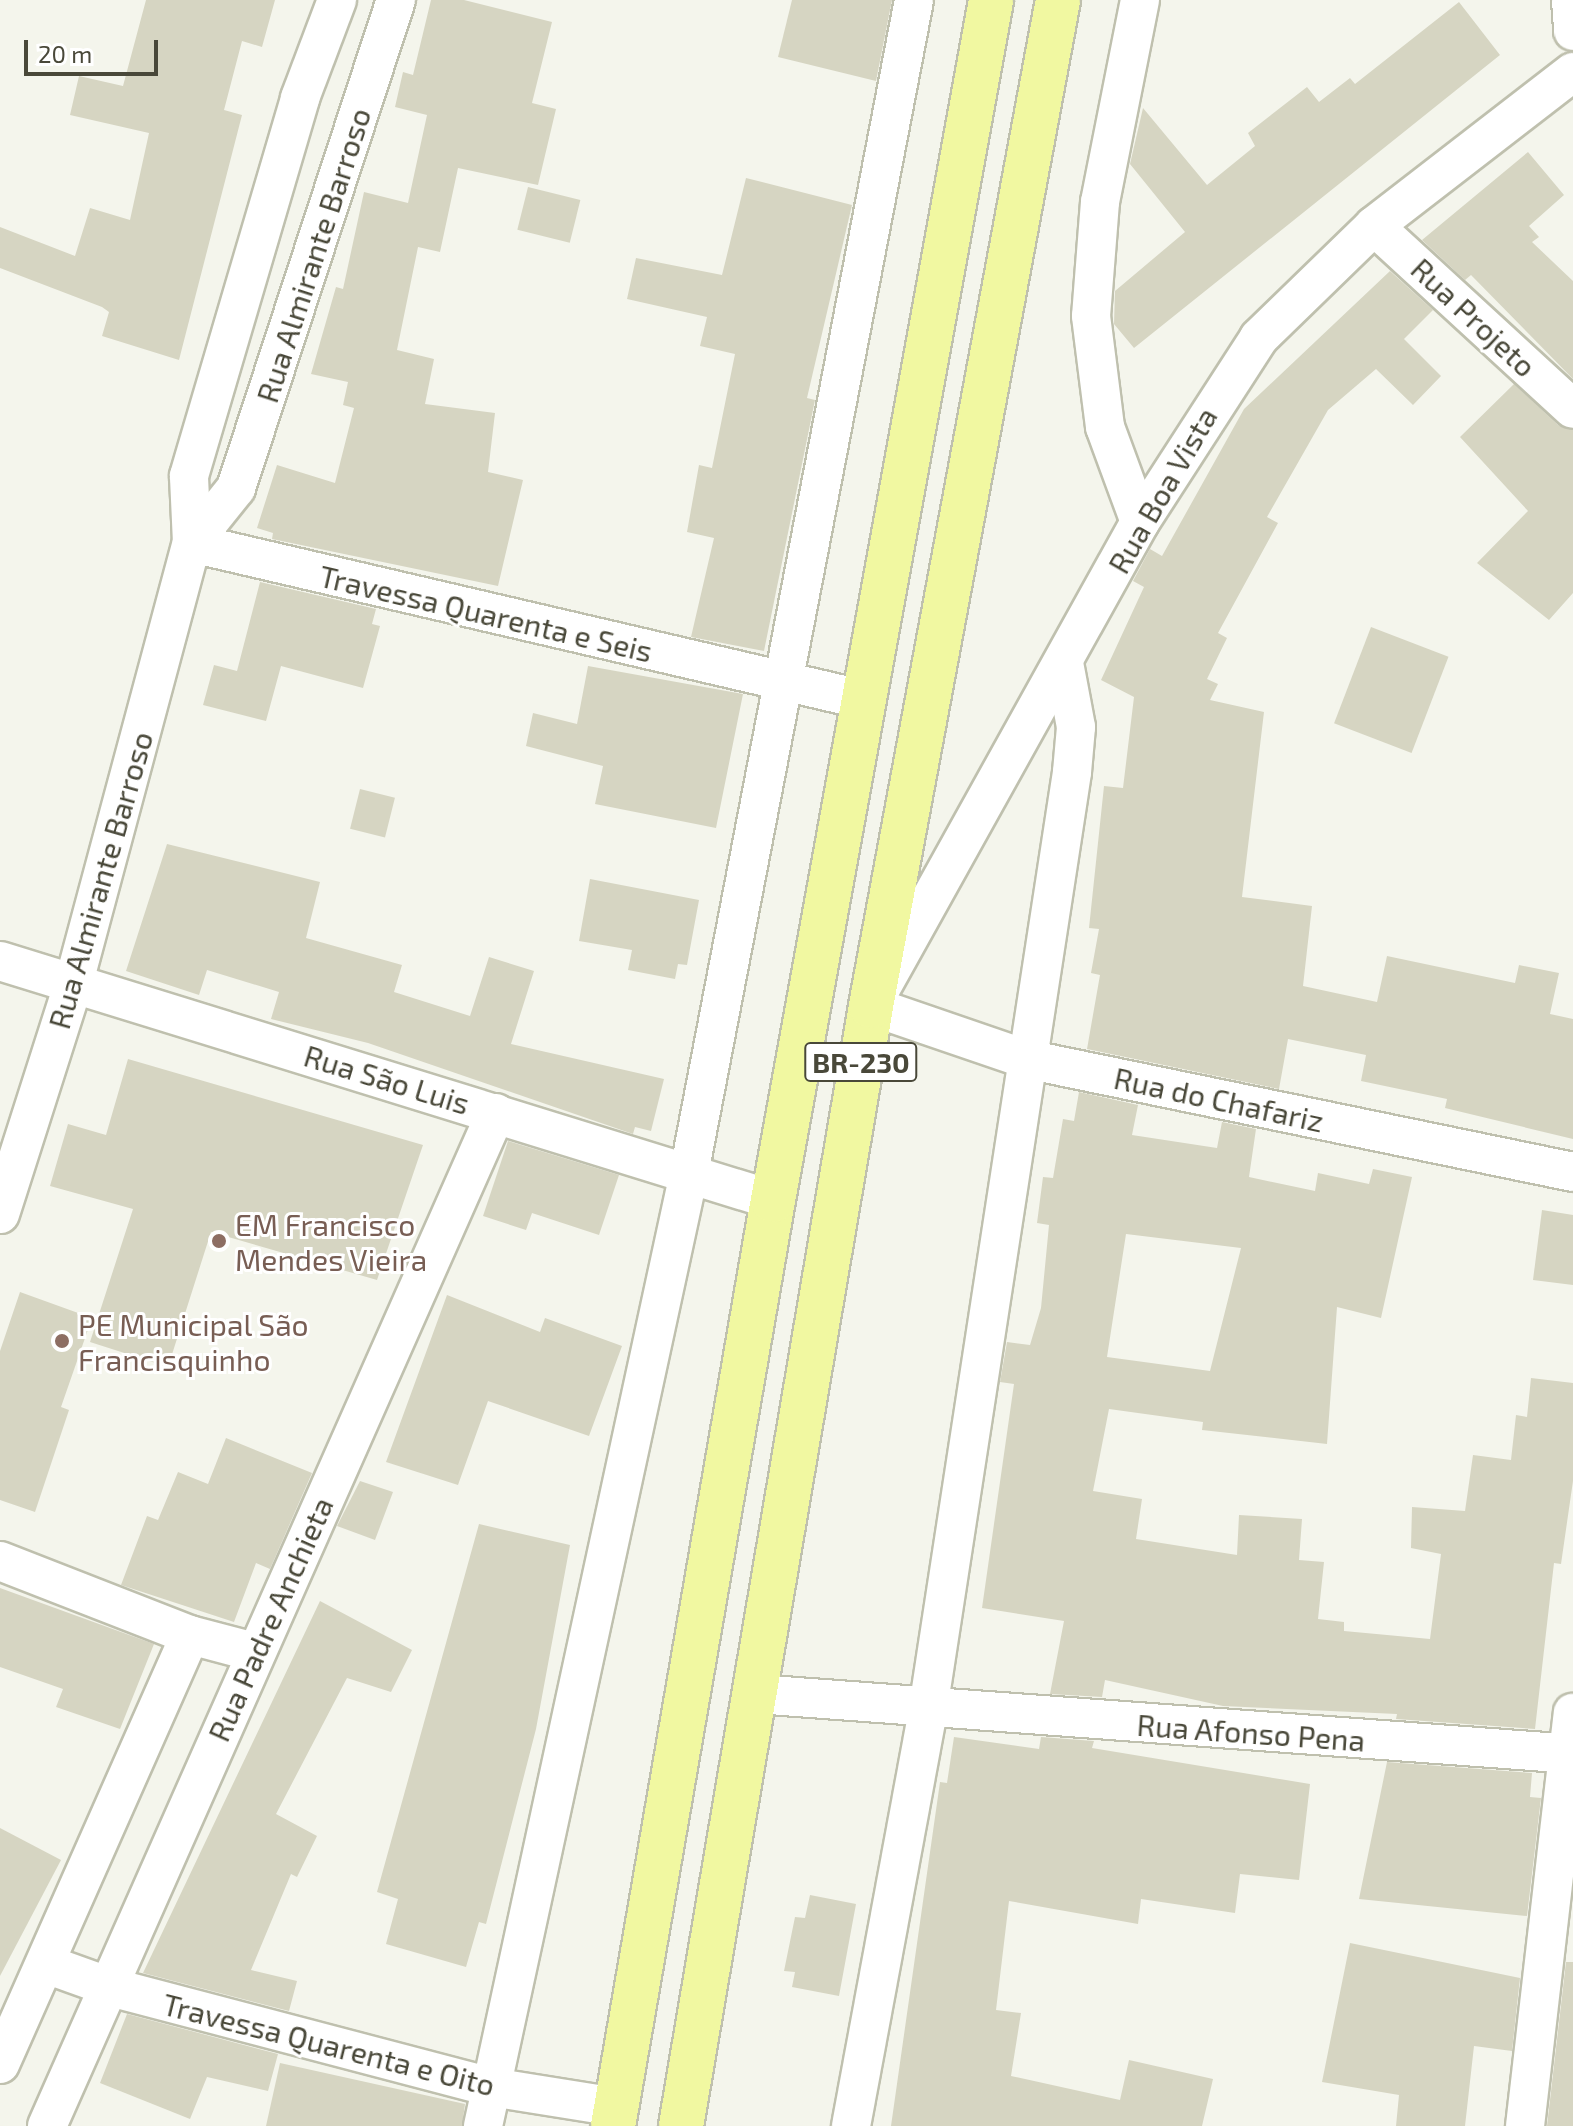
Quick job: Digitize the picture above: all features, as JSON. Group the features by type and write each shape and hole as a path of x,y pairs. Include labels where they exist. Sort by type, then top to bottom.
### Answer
{"main road":[{"name":"BR-230","path":"615,2117 773,1200 991,0"},
{"name":"BR-230","path":"681,2126 871,1006 1058,0"},
{"path":"812,990 871,1006"},
{"path":"665,1831 732,1839"}],"street":[{"name":"Rua Almirante Barroso","path":"0,1214 74,982 192,543 189,476 300,98 337,0"},
{"name":"Rua Almirante Barroso","path":"192,543 236,488 396,0"},
{"path":"483,2126 689,1173 914,0"},
{"path":"1140,0 1100,202 1091,316 1105,427 1140,522"},
{"path":"1571,0 1573,31"},
{"name":"Rua Boa Vista","path":"871,1006 1140,522 1259,338 1374,226 1573,72"},
{"name":"Rua Projeto","path":"1374,226 1573,409"},
{"name":"Travessa Quarenta e Seis","path":"192,543 781,683 865,700"},
{"path":"851,2126 928,1709 1072,772 1076,727 1064,663"},
{"name":"Rua São Luis","path":"0,961 773,1200"},
{"name":"Rua do Chafariz","path":"871,1006 1026,1059 1573,1172"},
{"name":"Rua Padre Anchieta","path":"47,2126 254,1652 496,1113"},
{"path":"0,1561 190,1635 254,1652"},
{"path":"0,2064 190,1635"},
{"name":"Rua Afonso Pena","path":"756,1694 1570,1754"},
{"path":"1525,2126 1573,1713"},
{"name":"Travessa Quarenta e Oito","path":"46,1964 110,1987 615,2117"}],"building":[{"path":"146,0 275,0 262,47 242,41 224,110 242,115 179,360 102,336 109,312 102,307 0,268 0,227 75,256 90,208 130,220 149,133 70,115 79,76 123,86"},
{"path":"431,0 464,0 552,22 532,103 556,109 538,185 458,168 440,252 418,247 397,350 434,359 425,404 495,413 488,472 523,480 498,586 272,539 273,533 257,528 277,465 335,483 354,408 343,405 348,382 311,374 336,287 343,289 364,192 408,203 427,115 395,107 403,72 413,75"},
{"path":"792,0 892,0 876,81 778,57"},
{"path":"1459,2 1500,55 1134,348 1114,324 1115,291 1185,232 1130,164 1143,108 1207,185 1255,146 1248,133 1307,87 1319,102 1350,78 1355,84"},
{"path":"1528,152 1564,195 1529,226 1539,237 1532,242 1573,281 1573,379 1471,275 1465,280 1422,240"},
{"path":"746,178 852,205 807,398 815,400 764,651 691,637 714,538 687,532 699,465 712,468 735,354 700,346 707,317 627,299 636,258 722,275"},
{"path":"528,187 580,200 570,243 517,230"},
{"path":"1390,271 1433,310 1404,339 1441,376 1413,405 1376,369 1328,410 1267,517 1278,523 1218,633 1227,638 1207,679 1218,684 1210,700 1264,712 1242,897 1312,906 1303,986 1377,1002 1387,956 1515,983 1519,965 1559,973 1550,1014 1573,1019 1573,1139 1445,1108 1447,1099 1361,1081 1366,1055 1288,1039 1279,1089 1087,1049 1100,975 1091,973 1099,929 1089,928 1104,786 1123,788 1134,697 1101,680 1144,587 1133,581 1150,549 1162,556 1244,409"},
{"path":"1514,384 1558,425 1573,430 1573,593 1549,620 1477,563 1528,511 1460,437"},
{"path":"260,582 376,609 372,624 380,626 363,688 281,666 266,721 203,705 214,665 237,671"},
{"path":"1371,627 1448,657 1412,753 1334,723"},
{"path":"588,666 743,694 716,828 595,804 603,766 526,746 533,713 577,724"},
{"path":"360,789 395,798 385,837 350,829"},
{"path":"167,844 320,882 306,938 402,965 394,992 470,1016 489,957 534,971 511,1044 664,1079 651,1131 635,1127 633,1134 368,1043 271,1019 279,992 207,970 199,995 126,971"},
{"path":"590,879 699,900 687,965 678,964 675,979 628,970 632,950 579,941"},
{"path":"128,1059 423,1145 377,1280 211,1232 168,1367 90,1342 133,1209 50,1186 68,1124 106,1135"},
{"path":"1079,1092 1138,1105 1132,1135 1217,1148 1222,1122 1256,1129 1249,1177 1315,1191 1318,1173 1369,1184 1373,1169 1412,1177 1381,1318 1337,1307 1327,1444 1202,1430 1203,1422 1109,1409 1093,1491 1142,1499 1136,1539 1237,1555 1239,1515 1302,1519 1299,1560 1324,1562 1318,1619 1344,1622 1344,1631 1430,1639 1441,1554 1411,1548 1412,1507 1465,1511 1473,1455 1511,1460 1516,1415 1527,1417 1531,1378 1573,1383 1573,1481 1561,1564 1554,1563 1535,1729 1396,1719 1397,1714 1223,1706 1105,1680 1102,1697 1050,1694 1064,1621 982,1608 1014,1384 1000,1382 1007,1342 1030,1345 1041,1308 1049,1225 1037,1223 1043,1177 1053,1178 1063,1119 1074,1121","holes":["1126,1234 1241,1248 1210,1371 1107,1357"]},
{"path":"508,1141 619,1175 599,1235 532,1213 526,1230 483,1216"},
{"path":"1542,1210 1573,1215 1573,1285 1533,1280"},
{"path":"20,1292 92,1318 61,1407 69,1410 35,1512 0,1500 0,1351"},
{"path":"447,1295 540,1332 545,1318 622,1346 589,1436 488,1401 458,1485 386,1462"},
{"path":"226,1438 312,1473 270,1569 256,1563 234,1622 121,1585 147,1516 158,1520 178,1472 208,1484"},
{"path":"360,1481 393,1492 375,1540 337,1526"},
{"path":"479,1524 570,1545 536,1729 486,1924 479,1922 466,1967 386,1944 398,1899 377,1892"},
{"path":"0,1588 154,1644 120,1729 56,1707 63,1689 0,1667"},
{"path":"320,1601 412,1650 391,1692 347,1678 276,1814 317,1836 297,1877 291,1874 251,1970 297,1981 289,2011 143,1973"},
{"path":"954,1737 1039,1749 1041,1737 1094,1741 1092,1748 1310,1784 1299,1880 1240,1874 1235,1913 1141,1899 1138,1924 1009,1901 996,2010 1021,2013 1011,2076 1120,2100 1129,2060 1213,2079 1202,2126 891,2126 940,1782 947,1783"},
{"path":"1387,1762 1532,1773 1530,1797 1541,1798 1527,1916 1359,1899"},
{"path":"0,1828 61,1860 0,1976"},
{"path":"810,1895 856,1904 839,1996 792,1987 795,1972 784,1971 795,1917 805,1918"},
{"path":"1350,1943 1520,1978 1512,2051 1474,2046 1465,2126 1396,2126 1399,2095 1322,2082"},
{"path":"1566,1962 1573,1962 1573,2126 1547,2126"},
{"path":"127,2014 278,2054 268,2091 207,2077 190,2119 100,2083"},
{"path":"280,2063 465,2104 462,2126 266,2126"}],"place":[{"name":"EM Francisco Mendes Vieira","path":"219,1241"},
{"name":"PE Municipal São Francisquinho","path":"62,1341"}]}
